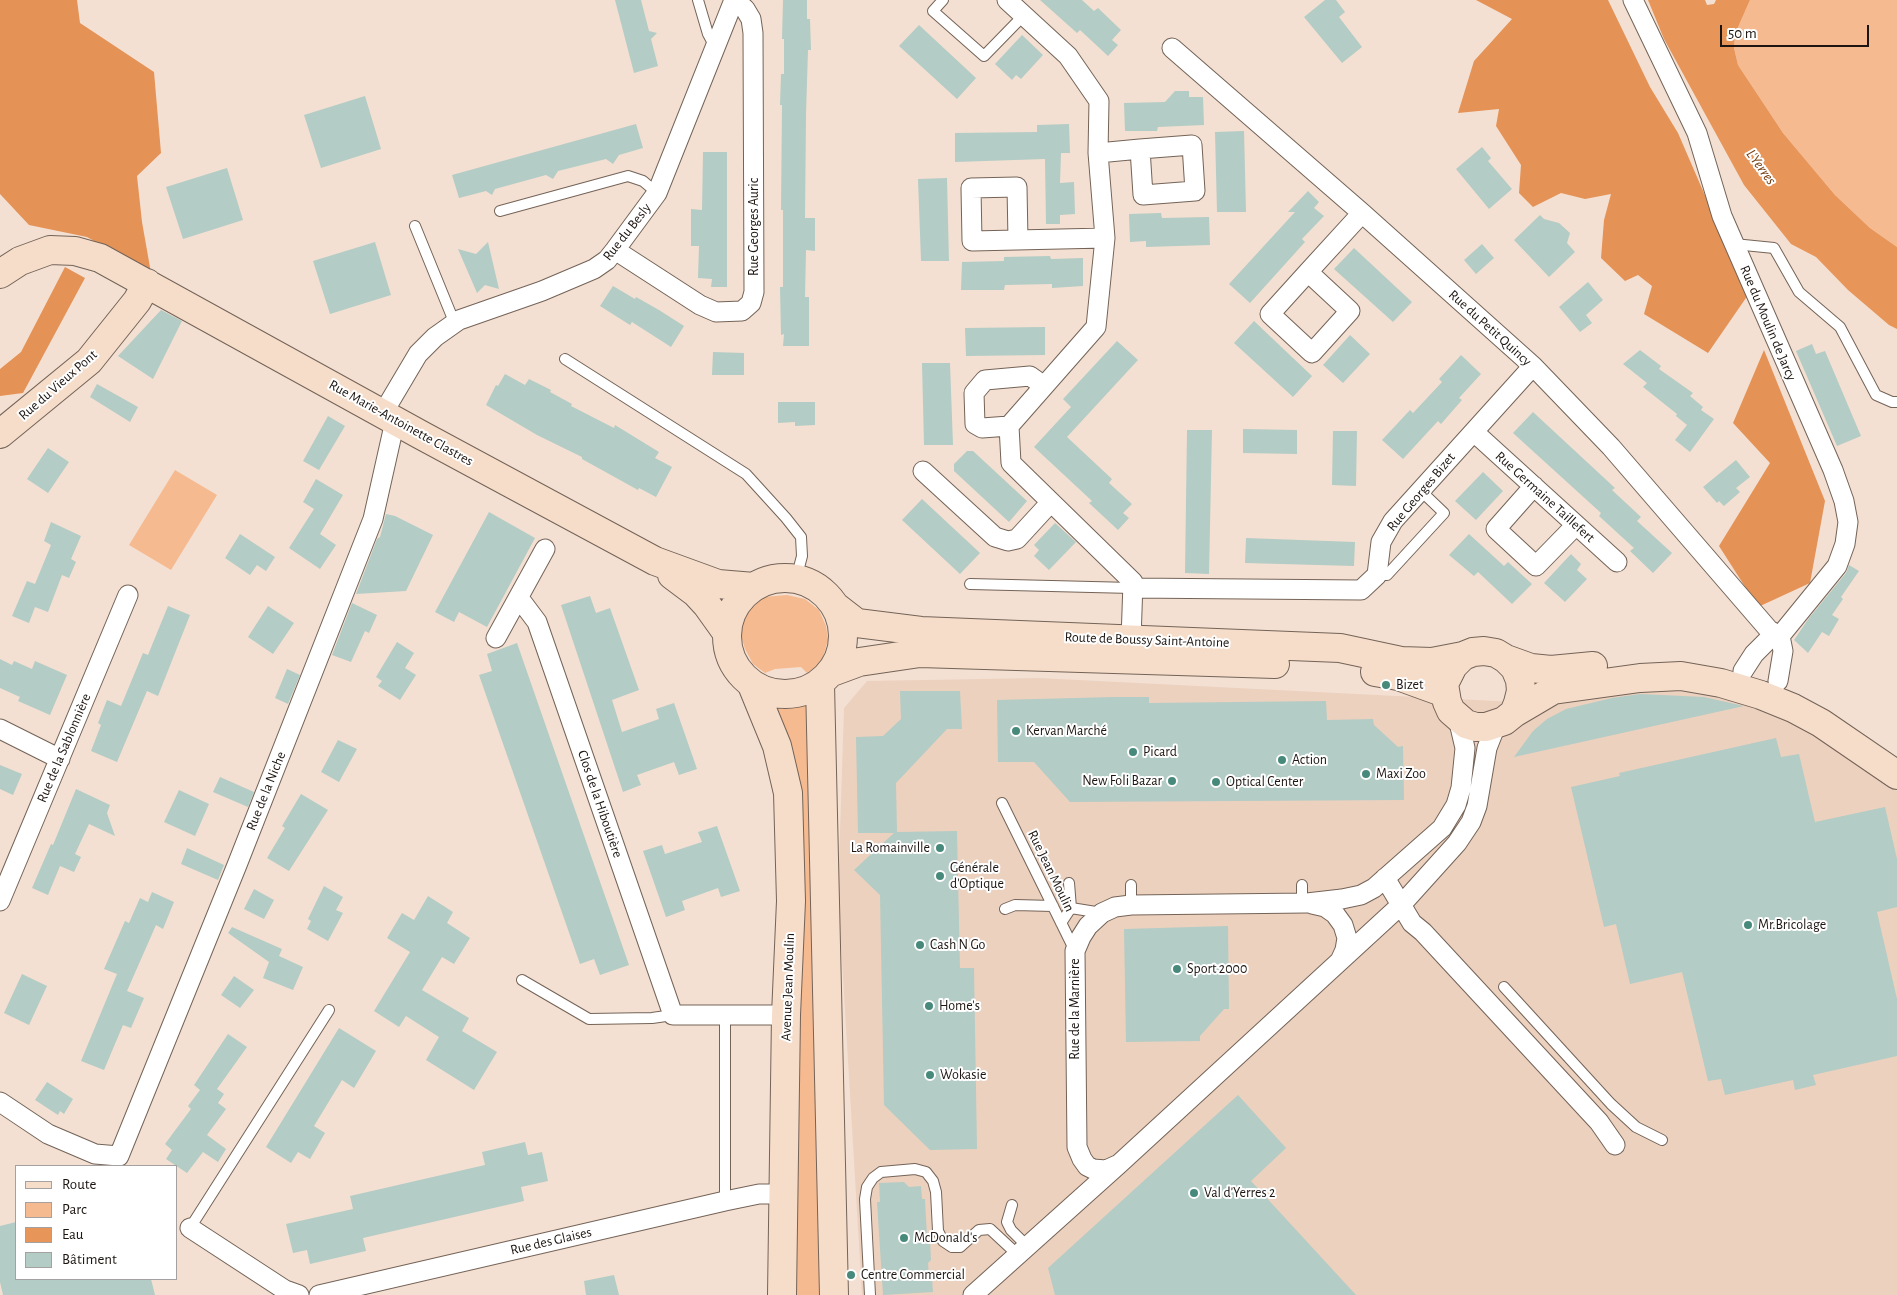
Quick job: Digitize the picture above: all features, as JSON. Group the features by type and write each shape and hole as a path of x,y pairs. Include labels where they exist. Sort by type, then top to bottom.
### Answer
{"main road":[{"name":"Rue Marie-Antoinette Clastres","path":"0,274 20,262 50,250 75,251 100,258 656,562 718,584 754,587"},
{"name":"Rue du Vieux Pont","path":"0,434 89,361 137,301 147,283"},
{"name":"Rue Marie-Antoinette Clastres","path":"656,562 696,593 727,633"},
{"path":"781,578 796,579 808,582 819,589 835,606 841,619 843,640 839,660 826,678 804,692 786,695 768,692 752,685 738,671 732,660 727,633 731,615 740,600 754,587 767,581 781,578"},
{"name":"Route de Boussy Saint-Antoine","path":"835,606 857,624 900,630 1340,648 1401,661 1432,662 1463,656"},
{"path":"1897,752 1778,681 1704,663 1654,660 1551,670 1531,668 1506,659 1496,653 1484,651 1473,652 1463,656 1452,666 1444,684 1447,702 1458,718 1466,724 1476,727 1505,719 1553,690 1640,678 1682,676 1721,683 1761,695 1793,708 1821,723 1897,775"},
{"name":"Route de Boussy Saint-Antoine","path":"826,678 859,662 920,653 1339,666 1398,676 1445,693"},
{"path":"1505,719 1521,691 1520,680 1515,668 1506,659"},
{"path":"826,678 834,1295"},
{"name":"Avenue Jean Moulin","path":"752,685 778,746 788,793 791,901 786,1015 782,1295"}],"street":[{"name":"Rue du Besly","path":"389,417 418,354 435,337 459,320 542,291 594,269 615,250 657,193 735,0"},
{"name":"Rue Georges Auric","path":"615,250 700,305 716,312 742,311 751,302 754,292 753,33 751,19 745,9 735,0"},
{"path":"1007,0 1068,56 1099,101 1098,153 1105,238 1096,327 1009,426 1011,463 1132,582 1131,640"},
{"name":"Rue du Moulin de Jarcy","path":"1633,0 1698,133 1722,216 1833,470 1844,501 1848,522 1845,544 1837,566 1780,636 1768,640 1754,654 1743,671"},
{"name":"Rue du Petit Quincy","path":"1172,48 1362,213 1533,366 1610,447 1769,630 1780,636"},
{"path":"1098,153 1140,149"},
{"path":"1308,272 1362,213"},
{"path":"1018,240 1105,238"},
{"name":"Rue Georges Bizet","path":"1377,575 1381,542 1393,521 1533,366"},
{"path":"1009,426 982,428 975,424 974,392 985,380 1030,376 1044,386"},
{"name":"Rue de la Niche","path":"0,1102 48,1134 94,1154 119,1156 237,865 373,519 389,417"},
{"name":"Rue Germaine Taillefert","path":"1474,432 1617,562"},
{"path":"923,471 995,537 1008,541 1017,539 1051,502"},
{"path":"1534,486 1496,529 1509,542 1536,566 1576,525"},
{"path":"496,638 545,549"},
{"path":"1132,588 1361,590 1377,575"},
{"name":"Rue de la Sablonnière","path":"0,901 128,595"},
{"name":"Clos de la Hiboutière","path":"519,598 536,622 673,1015"},
{"path":"1778,681 1782,651 1780,636"},
{"name":"Rue de la Marnière","path":"1118,1165 1106,1170 1093,1169 1087,1166 1077,1147 1075,951 1088,926 1102,913 1131,905 1304,897 1342,899 1361,895 1374,888 1442,828 1456,805 1462,788 1465,748 1458,718"},
{"path":"973,1295 1118,1165 1402,904 1457,843 1471,822 1479,797 1487,748 1505,719"},
{"path":"0,729 60,759"},
{"path":"1385,878 1412,923 1423,932 1599,1122 1615,1145"},
{"name":"Rue de la Marnière","path":"1304,897 1325,907 1335,914 1344,925 1347,938 1340,962"},
{"path":"673,1015 786,1015"},
{"name":"Rue des Glaises","path":"320,1295 725,1201 759,1194 784,1194"},
{"path":"190,1228 285,1290 299,1295"}],"lane":[{"path":"698,0 708,34 715,47"},
{"path":"943,0 934,11 984,56 1024,15"},
{"path":"500,211 628,176 643,181 657,193"},
{"path":"415,226 455,324"},
{"path":"1734,244 1774,248 1799,292 1840,327 1876,395 1892,402 1897,402"},
{"path":"565,359 746,474 802,537 802,556 796,579"},
{"path":"1377,575 1388,576 1444,513 1421,491"},
{"path":"970,584 1132,588"},
{"name":"Rue Jean Moulin","path":"1002,802 1075,951"},
{"path":"1061,923 1072,908 1069,883"},
{"path":"1131,885 1131,905"},
{"path":"1005,909 1015,905 1053,906"},
{"path":"1072,908 1102,913"},
{"path":"522,980 589,1019 652,1018 673,1015"},
{"path":"1504,987 1611,1104 1636,1127 1662,1140"},
{"path":"190,1228 330,1010"},
{"path":"725,1015 725,1201"},
{"path":"870,1295 865,1199 867,1187 873,1178 881,1172 915,1170 926,1172 933,1181 936,1192 938,1231 943,1241 952,1247 960,1247 979,1230 990,1229 1023,1251"},
{"path":"1012,1205 1006,1222 1023,1251"}],"shaded area":[{"path":"0,0 77,0 80,23 154,72 161,153 137,176 142,222 151,273 87,237 29,225 0,194"},
{"path":"1476,0 1608,0 1650,87 1678,133 1748,295 1708,353 1644,314 1652,286 1638,275 1625,281 1601,258 1604,220 1611,194 1585,199 1561,193 1533,207 1519,193 1521,165 1496,126 1499,109 1458,113 1474,61 1512,19"},
{"path":"65,267 85,278 23,393 0,396 0,369 21,352"},
{"path":"1764,350 1825,501 1810,583 1758,607 1719,546 1770,463 1733,423"},
{"path":"1038,678 1556,704 1635,691 1687,691 1730,698 1823,736 1897,791 1897,1295 862,1295 838,893 844,708 867,681"}],"green space":[{"path":"1750,0 1897,0 1897,247 1870,228 1835,195 1783,133 1738,65 1734,48 1735,34"},
{"path":"175,470 217,495 171,570 129,545"},
{"path":"787,595 805,599 819,610 826,626 828,640 819,665 807,673 801,667 775,669 765,673 753,664 745,649 740,632 742,617 749,605 763,597"},
{"path":"812,705 823,1295 792,1295 776,707"}],"water":[{"name":"L'Yerres","path":"1648,0 1705,0 1707,5 1714,4 1716,0 1750,0 1735,34 1734,48 1738,65 1783,133 1835,195 1870,228 1897,247 1897,329 1889,325 1848,290 1816,257 1791,244 1744,185 1664,39"}],"building":[{"path":"615,0 641,0 649,31 657,33 651,39 658,66 634,73"},
{"path":"783,0 807,0 807,19 810,19 811,50 808,50 805,218 815,218 815,251 806,250 805,297 809,297 809,346 783,346 784,334 781,335 780,287 783,287 783,210 781,210 782,105 780,105 781,74 784,74 784,39 782,39"},
{"path":"1040,0 1082,0 1094,11 1098,8 1121,30 1112,40 1118,45 1108,56 1080,30 1077,33"},
{"path":"1325,0 1336,0 1345,12 1339,17 1362,47 1342,63 1304,17"},
{"path":"919,25 976,78 957,99 899,46"},
{"path":"1022,35 1043,55 1021,79 1016,75 1012,80 995,64"},
{"path":"1175,91 1189,91 1189,97 1203,97 1204,125 1158,127 1157,131 1125,131 1124,103 1165,102"},
{"path":"365,96 381,149 321,168 304,115"},
{"path":"636,124 643,148 619,155 613,164 606,159 558,171 553,179 546,175 495,189 492,195 486,191 459,198 452,175"},
{"path":"1069,124 1070,153 1061,153 1060,183 1074,182 1075,214 1060,215 1060,224 1046,224 1045,159 955,162 955,133 1037,132 1037,125"},
{"path":"1244,131 1246,212 1217,212 1215,132"},
{"path":"1482,147 1491,158 1488,161 1512,189 1489,209 1456,169"},
{"path":"703,152 727,152 727,287 711,287 712,279 698,278 699,246 691,246 691,209 702,210"},
{"path":"227,168 243,220 183,239 166,187"},
{"path":"947,178 949,261 921,261 918,179"},
{"path":"1308,191 1319,202 1314,208 1324,216 1302,239 1305,242 1250,303 1229,284 1295,212 1288,212"},
{"path":"1161,213 1162,218 1209,217 1210,245 1146,247 1146,241 1130,242 1129,214"},
{"path":"1540,215 1544,219 1559,223 1570,233 1567,243 1575,252 1549,277 1514,240"},
{"path":"375,242 391,295 330,314 313,261"},
{"path":"488,242 499,289 485,285 477,293 458,249 476,254"},
{"path":"1482,244 1494,258 1476,274 1464,260"},
{"path":"1354,248 1412,302 1393,322 1334,269"},
{"path":"1050,256 1051,259 1083,258 1083,286 1052,288 1052,284 1005,285 1004,290 961,290 962,262 1004,261 1004,257"},
{"path":"1588,282 1603,300 1586,315 1592,323 1580,332 1559,307"},
{"path":"613,286 635,299 636,297 684,326 671,347 632,322 630,325 600,306"},
{"path":"161,310 182,321 153,379 118,356"},
{"path":"1254,321 1312,376 1293,397 1234,343"},
{"path":"1045,327 1045,355 966,356 965,328"},
{"path":"1350,335 1370,354 1343,383 1323,365"},
{"path":"1117,341 1138,360 1067,437 1112,479 1109,483 1132,504 1123,513 1129,518 1118,530 1089,503 1092,501 1034,447 1071,407 1063,399"},
{"path":"1812,344 1816,354 1825,351 1861,436 1837,446 1796,351"},
{"path":"1640,350 1661,366 1659,369 1693,393 1690,396 1703,407 1701,410 1714,419 1690,452 1675,440 1687,425 1676,416 1677,414 1643,387 1647,383 1623,364"},
{"path":"713,352 744,353 744,375 712,375"},
{"path":"1461,355 1481,374 1459,398 1462,400 1441,424 1438,421 1403,459 1382,440 1410,410 1413,413 1442,382 1439,379"},
{"path":"922,363 950,363 953,445 924,445"},
{"path":"505,374 525,385 529,379 551,390 550,392 572,404 571,406 614,428 615,425 659,452 655,458 672,467 656,497 639,488 638,490 486,405 496,385 498,386"},
{"path":"97,384 138,407 130,422 90,397"},
{"path":"778,402 815,402 815,425 795,426 795,422 778,423"},
{"path":"1533,412 1615,488 1612,490 1641,517 1637,521 1672,553 1653,573 1630,551 1634,548 1599,516 1601,513 1513,433"},
{"path":"328,416 345,426 319,470 303,461"},
{"path":"1243,429 1297,430 1297,454 1243,453"},
{"path":"1187,430 1212,430 1209,574 1185,573"},
{"path":"1333,431 1357,431 1356,486 1332,485"},
{"path":"48,448 69,462 48,493 27,479"},
{"path":"967,451 973,451 1027,501 1009,522 954,471 954,464"},
{"path":"1736,460 1750,477 1736,488 1740,492 1724,506 1719,501 1717,503 1703,487"},
{"path":"1483,472 1503,491 1476,520 1455,501"},
{"path":"316,479 343,495 320,534 336,545 320,569 289,548 314,509 303,502"},
{"path":"922,499 980,553 960,574 902,520"},
{"path":"489,512 535,538 487,627 459,612 454,622 435,612"},
{"path":"386,514 395,516 433,535 406,591 356,594 377,539 380,537"},
{"path":"51,522 81,536 71,559 76,562 69,578 62,575 48,612 35,607 29,623 12,616 27,581 35,584 51,545 44,541"},
{"path":"1055,523 1076,542 1049,570 1034,556 1039,550 1034,545"},
{"path":"240,534 275,557 266,571 257,565 250,575 225,558"},
{"path":"1469,534 1504,566 1508,562 1532,584 1512,604 1478,572 1474,576 1449,555"},
{"path":"1246,538 1355,542 1354,566 1245,563"},
{"path":"1571,554 1581,564 1577,570 1587,579 1565,602 1544,583"},
{"path":"1849,565 1859,571 1841,597 1843,599 1832,615 1839,619 1829,636 1822,632 1808,653 1794,640 1809,618 1846,573"},
{"path":"590,596 596,613 610,608 639,690 612,700 622,732 659,719 656,709 674,703 697,769 679,775 674,762 637,775 641,785 623,792 561,605"},
{"path":"352,603 377,615 369,633 365,631 351,662 332,655"},
{"path":"168,606 190,615 158,696 147,691 117,762 91,751 101,725 98,723 107,700 121,706 143,653 148,655"},
{"path":"268,606 294,623 273,654 248,637"},
{"path":"397,642 414,653 405,668 416,675 400,700 378,686 382,681 376,677"},
{"path":"517,643 629,965 600,975 594,959 580,964 479,675 492,671 487,654"},
{"path":"0,659 12,665 14,661 32,669 35,661 67,675 50,715 18,701 20,697 0,688"},
{"path":"287,669 300,675 288,704 275,698"},
{"path":"900,691 960,691 962,729 947,729 896,783 897,832 957,831 960,968 974,968 977,1149 930,1150 884,1105 880,895 854,870 894,833 858,833 856,737 883,736 901,719"},
{"path":"1640,694 1704,697 1744,706 1514,757 1533,731 1547,719 1566,709 1612,698"},
{"path":"1149,697 1149,703 1326,701 1327,720 1373,719 1374,725 1398,747 1403,746 1404,800 1070,802 1034,762 998,762 997,700"},
{"name":"Mr.Bricolage","path":"1776,738 1781,757 1799,754 1815,822 1885,807 1897,859 1897,907 1877,912 1897,999 1897,1056 1813,1075 1816,1085 1795,1090 1793,1080 1725,1095 1721,1079 1708,1081 1682,972 1630,984 1616,924 1604,927 1571,787 1620,776 1619,773"},
{"path":"338,740 357,749 339,782 321,772"},
{"path":"0,765 22,774 13,795 0,789"},
{"path":"220,777 254,792 248,807 213,792"},
{"path":"76,789 110,805 107,813 115,836 89,824 75,854 81,857 74,872 60,866 48,895 32,888 51,844 53,845"},
{"path":"179,790 209,804 195,836 164,822"},
{"path":"301,794 328,810 289,871 267,858 285,828 282,826"},
{"path":"717,826 740,891 721,897 718,888 682,901 685,910 666,917 643,851 662,845 665,854 702,842 698,832"},
{"path":"187,848 224,865 218,880 181,864"},
{"path":"324,886 343,897 336,910 343,913 328,941 307,929 311,921 308,919"},
{"path":"254,889 274,900 264,919 244,909"},
{"path":"152,892 174,902 163,929 156,925 127,991 144,998 131,1028 123,1025 104,1070 81,1061 117,974 104,969 125,921 129,923 140,898 148,902"},
{"path":"428,896 453,912 447,923 470,938 454,964 442,957 422,990 469,1018 462,1031 497,1052 474,1090 426,1060 439,1037 406,1016 399,1027 374,1011 410,952 387,938 402,913 414,920"},
{"name":"Sport 2000","path":"1228,926 1229,1009 1224,1009 1200,1036 1200,1041 1126,1042 1124,929"},
{"path":"232,927 282,949 279,956 303,967 293,990 263,978 269,962 228,933"},
{"path":"22,974 47,986 29,1025 4,1013"},
{"path":"234,976 254,990 240,1008 221,995"},
{"path":"339,1028 376,1051 354,1088 342,1080 314,1126 325,1133 310,1159 298,1152 291,1163 266,1147"},
{"path":"228,1034 247,1047 217,1089 224,1094 218,1103 226,1109 207,1135 226,1149 218,1162 203,1152 187,1173 178,1165 166,1159 172,1150 165,1144 191,1109 188,1106 200,1090 194,1085"},
{"path":"47,1082 73,1099 64,1114 60,1111 58,1115 35,1100"},
{"name":"Val d'Yerres 2","path":"1238,1095 1286,1148 1251,1181 1356,1295 1055,1295 1048,1268"},
{"path":"525,1142 528,1155 542,1152 548,1181 521,1187 524,1201 363,1238 366,1251 310,1264 307,1250 293,1253 286,1224 353,1209 350,1196 485,1165 482,1152"},
{"name":"McDonald's","path":"904,1182 909,1187 921,1186 922,1199 925,1199 927,1237 930,1240 931,1260 928,1263 929,1276 932,1278 933,1292 883,1295 877,1202 880,1202 879,1183"},
{"path":"15,1222 15,1280 151,1280 155,1295 3,1295 0,1282 0,1226"},
{"path":"614,1275 619,1295 586,1295 584,1281"}],"place":[{"name":"Bizet","path":"1386,685"},
{"name":"Kervan Marché","path":"1016,731"},
{"name":"Picard","path":"1133,752"},
{"name":"Action","path":"1282,760"},
{"name":"Maxi Zoo","path":"1366,774"},
{"name":"New Foli Bazar","path":"1172,781"},
{"name":"Optical Center","path":"1216,782"},
{"name":"La Romainville","path":"940,848"},
{"name":"Générale d'Optique","path":"940,876"},
{"name":"Mr.Bricolage","path":"1748,925"},
{"name":"Cash N Go","path":"920,945"},
{"name":"Sport 2000","path":"1177,969"},
{"name":"Home's","path":"929,1006"},
{"name":"Wokasie","path":"930,1075"},
{"name":"Val d'Yerres 2","path":"1194,1193"},
{"name":"McDonald's","path":"904,1238"},
{"name":"Centre Commercial","path":"851,1275"}]}
